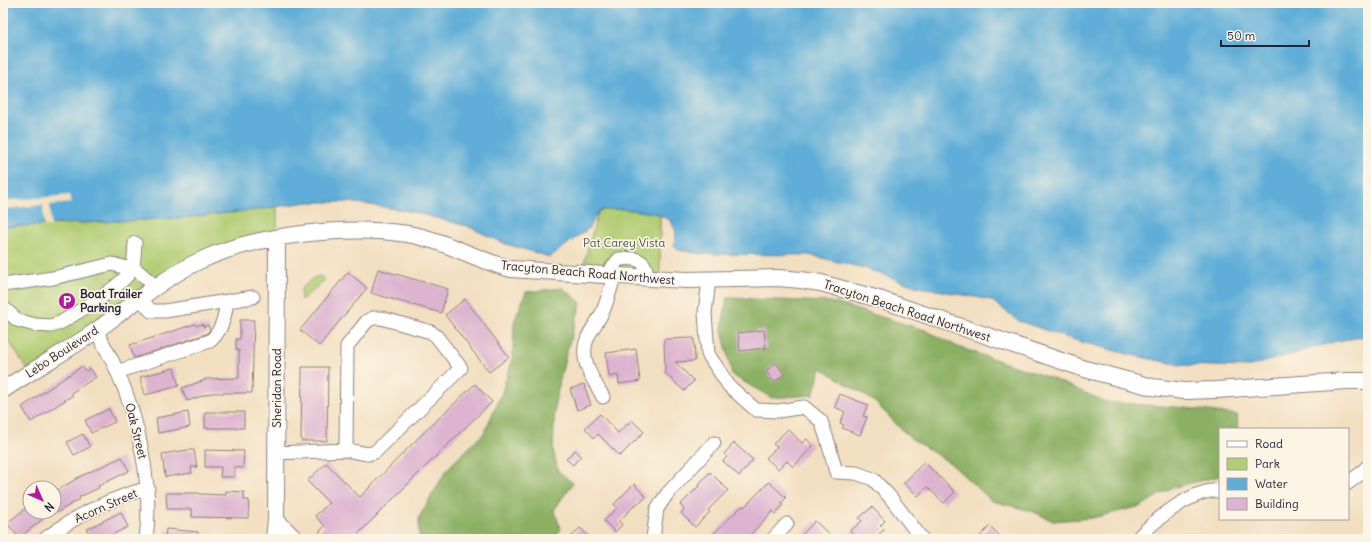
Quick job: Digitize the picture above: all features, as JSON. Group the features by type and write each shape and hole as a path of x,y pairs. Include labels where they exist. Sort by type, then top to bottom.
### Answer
{"main road":[{"name":"Tracyton Beach Road Northwest","path":"277,238 342,231 388,232 410,235 456,248 496,265 511,269 688,280 778,278 822,283 882,300 1085,369 1152,387 1184,390 1216,390 1338,381 1368,381"},
{"name":"Lebo Boulevard","path":"3,390 96,330 140,298 180,272 219,252 249,243 277,238"},
{"name":"Sheridan Road","path":"274,539 276,518 277,238"}],"street":[{"path":"3,307 17,320 35,325 51,326 60,323 108,293 125,278 132,269 135,243"},
{"path":"3,285 53,278 112,264 138,271 156,287"},
{"path":"603,398 586,364 584,354 585,344 591,330 602,313 610,275"},
{"path":"709,280 705,313 708,354 729,386 756,410 778,411 804,407 821,420 836,472 856,473 873,479 890,497 922,539"},
{"path":"140,298 151,311 165,311 253,297"},
{"path":"117,372 210,341 216,336 222,325 227,301"},
{"path":"276,453 346,450 368,454 375,452 461,368 437,337 431,332 381,318 373,318 367,321 349,342 347,346 346,450"},
{"name":"Oak Street","path":"96,330 117,372 129,401 141,448 148,488 148,527 146,539"},
{"path":"657,539 653,538 657,509 666,494 714,443"},
{"path":"1349,481 1360,474 1368,466"},
{"name":"Acorn Street","path":"45,539 62,526 101,505 133,492 148,488"},
{"path":"1137,539 1144,531 1184,502 1200,493 1219,491"},
{"path":"276,518 297,539"},
{"path":"773,539 787,524"}],"green space":[{"path":"277,207 277,238 234,247 29,372 3,332 3,227 180,218"},
{"name":"Pat Carey Vista","path":"623,209 660,215 660,279 581,274 598,212 601,210"},
{"path":"321,276 325,280 301,300 301,289 313,278"},
{"path":"563,288 581,303 565,358 555,403 553,450 558,471 573,483 554,510 561,530 552,539 419,539 419,517 448,468 484,433 501,395 513,358 514,322 526,292"},
{"path":"727,298 831,302 925,330 958,347 1053,379 1106,402 1187,408 1237,415 1238,428 1219,428 1219,476 1171,488 1141,506 1092,518 1053,521 1032,511 992,501 950,463 909,437 874,401 821,368 813,395 772,398 732,375 722,329"}],"water":[{"path":"3,3 1368,3 1368,336 1337,341 1247,367 1181,365 1131,355 1075,340 1019,321 991,300 915,286 864,268 809,255 702,254 678,250 674,245 676,231 670,220 655,213 623,209 601,210 597,213 589,228 550,257 506,244 467,226 409,211 350,202 308,202 248,211 180,218 3,227"}],"pier":[{"path":"70,195 71,203 50,205 51,226 44,226 43,205 3,209 3,201"}],"building":[{"path":"378,269 448,289 441,313 371,293"},
{"path":"348,272 367,288 319,346 300,330"},
{"path":"465,299 509,357 489,372 445,315"},
{"path":"240,320 254,320 252,393 211,393 187,401 182,388 205,379 239,378 239,350 236,350 236,339 240,339"},
{"path":"195,324 196,326 203,324 203,327 208,325 210,330 206,334 134,358 130,345"},
{"path":"764,330 766,348 740,351 738,333"},
{"path":"694,338 695,361 675,362 694,381 684,391 665,373 664,339"},
{"path":"636,349 640,381 619,384 618,375 609,377 606,353"},
{"path":"776,363 784,374 774,382 766,371"},
{"path":"82,366 86,371 90,368 96,377 71,393 73,395 31,422 22,407"},
{"path":"302,367 328,367 327,441 301,441"},
{"path":"174,368 179,386 145,395 140,377"},
{"path":"475,384 492,402 353,539 325,539 319,532 325,526 315,516 329,503 307,481 326,463 360,497 420,436"},
{"path":"584,384 591,405 577,410 570,389"},
{"path":"840,394 868,405 863,416 867,417 860,435 842,428 844,425 840,423 845,412 835,407"},
{"path":"109,409 115,422 91,433 85,420"},
{"path":"188,412 190,427 158,433 156,418"},
{"path":"205,412 244,412 244,428 205,428"},
{"path":"600,414 618,433 632,420 644,432 620,456 598,434 594,438 585,428"},
{"path":"788,429 802,443 807,439 813,446 793,467 787,461 778,469 766,458 777,447 773,444"},
{"path":"83,434 90,447 74,455 67,442"},
{"path":"734,443 753,460 739,476 723,461 727,457 724,454"},
{"path":"194,450 197,467 191,467 192,473 165,477 162,454"},
{"path":"205,450 244,451 243,468 234,467 234,477 220,477 221,467 205,467"},
{"path":"575,450 581,456 573,465 566,459"},
{"path":"122,457 129,471 98,486 99,488 79,497 80,499 62,510 62,487 81,476"},
{"path":"924,462 955,492 944,503 927,487 918,496 904,483"},
{"path":"710,472 728,490 708,510 710,512 695,527 681,513 684,509 680,505 700,485 699,484"},
{"path":"769,482 786,498 781,503 783,505 775,514 773,511 746,539 708,539 742,506 744,507"},
{"path":"634,484 646,497 639,504 638,502 619,521 622,525 615,532 604,521 617,508 614,504"},
{"path":"226,491 244,492 244,500 249,500 248,518 192,517 192,509 167,509 166,493 226,495"},
{"path":"872,507 885,521 880,526 884,530 879,534 884,539 857,539 850,531 862,521 859,518"},
{"path":"22,511 22,520 42,520 19,538 7,523"},
{"path":"121,512 128,527 103,539 91,539 87,529"},
{"path":"815,521 834,539 798,539"},
{"path":"990,526 1003,539 977,539"},
{"path":"580,528 592,539 569,539"},
{"path":"166,529 198,532 198,539 165,539"}],"place":[{"name":"Boat Trailer Parking","path":"67,301"}]}
